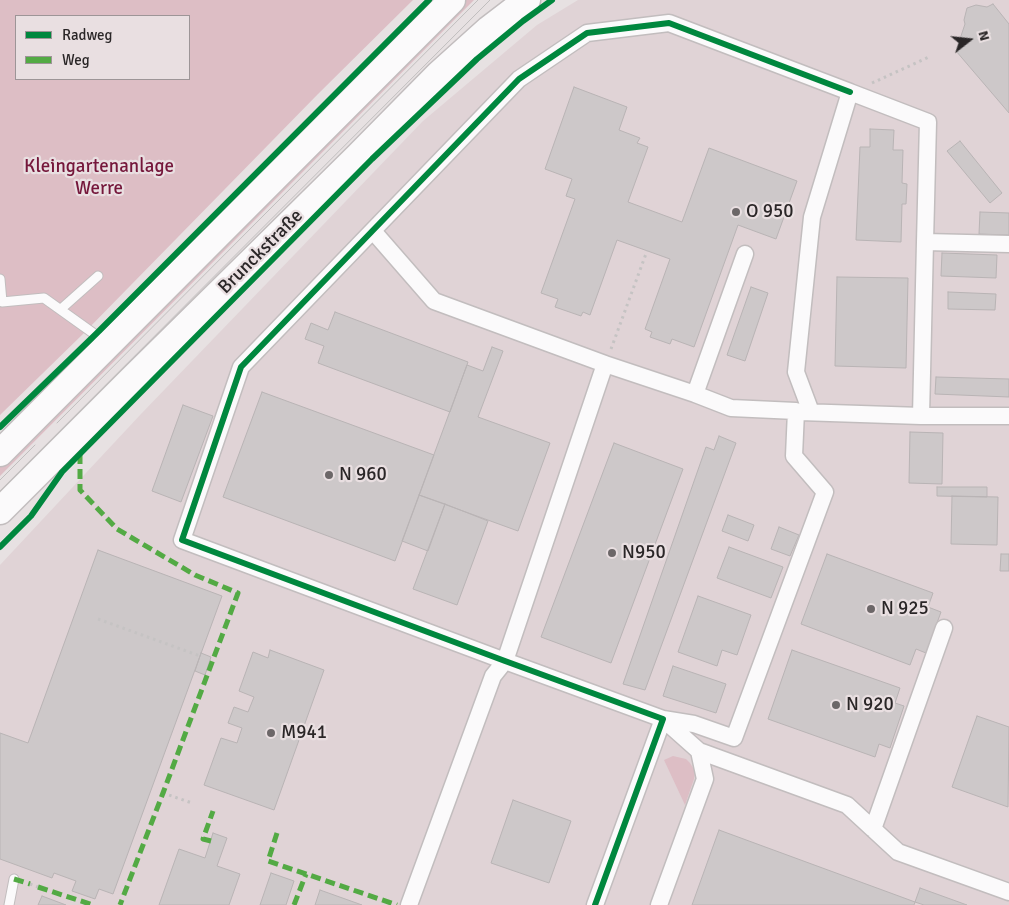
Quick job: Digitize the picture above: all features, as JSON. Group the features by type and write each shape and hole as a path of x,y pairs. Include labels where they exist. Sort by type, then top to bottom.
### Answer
{"main road":[{"path":"0,453 452,0"},
{"name":"Brunckstraße","path":"0,511 439,74 489,29 528,0"}],"street":[{"path":"850,92 812,217 796,372 803,412 794,456 825,492 734,738 694,724 663,719 182,540 241,367 519,79 587,33 669,23 850,92 928,122 921,416"},
{"path":"373,231 434,301 730,408 921,416 1009,416"},
{"path":"924,242 1009,244"},
{"path":"695,394 745,254"},
{"path":"409,905 493,676 504,661 605,364"},
{"path":"873,829 944,628"},
{"path":"663,719 699,751 847,805 898,852 1009,892"},
{"path":"595,905 663,719"},
{"path":"659,905 705,778 699,751"}],"lane":[{"path":"61,309 98,276"},
{"path":"0,279 2,302 44,298 109,344"},
{"path":"9,905 14,879"}],"path":[{"path":"850,92 929,57"},
{"path":"605,364 647,251"},
{"path":"98,619 200,656"},
{"path":"163,793 192,803"},
{"path":"30,884 38,887"}],"shaded area":[{"path":"578,0 1009,0 1009,905 0,905 0,565 141,414 423,121 537,25"}],"green space":[{"name":"Kleingartenanlage Werre","path":"0,0 413,0 318,94 83,334 0,415"},
{"path":"465,0 474,0 0,476 0,466"},
{"path":"673,756 686,759 695,771 685,805 664,760"}],"building":[{"path":"993,4 1009,24 1009,113 956,51 965,24 967,8 976,5 987,7"},
{"name":"O 950","path":"574,87 627,107 619,130 640,138 637,143 648,147 628,202 682,222 709,148 797,181 776,239 738,225 694,347 672,339 670,344 650,337 652,332 645,329 670,259 617,240 590,315 583,312 581,316 555,307 558,299 541,293 575,199 566,196 572,179 545,169"},
{"path":"870,129 894,130 893,150 903,150 902,183 907,184 906,204 902,204 901,242 856,240 860,147 870,147"},
{"path":"960,141 1002,193 990,203 947,151"},
{"path":"980,212 1009,213 1009,235 979,234"},
{"path":"942,253 997,255 996,278 941,276"},
{"path":"837,277 908,278 906,368 835,366"},
{"path":"751,287 768,293 745,361 727,355"},
{"path":"948,292 996,294 995,310 948,309"},
{"path":"335,312 468,362 450,412 318,363 324,346 305,339 311,323 328,330"},
{"path":"492,347 503,351 478,417 550,443 518,531 419,495 467,365 483,371"},
{"path":"936,377 1009,379 1009,397 935,394"},
{"name":"N 960","path":"262,392 434,455 395,561 223,497"},
{"path":"183,405 213,416 181,502 152,491"},
{"path":"910,432 943,433 942,484 909,483"},
{"path":"719,436 736,443 645,690 623,684 706,447 714,450"},
{"name":"N950","path":"614,443 683,469 611,663 541,637"},
{"path":"937,487 987,487 987,497 937,496"},
{"path":"419,495 445,504 428,551 402,541"},
{"path":"952,496 998,497 997,545 951,544"},
{"path":"445,504 488,521 457,605 413,589"},
{"path":"728,515 754,525 748,541 722,531"},
{"path":"779,527 799,535 790,556 771,549"},
{"path":"729,547 783,567 771,598 717,578"},
{"path":"98,550 222,596 113,894 99,889 95,899 72,891 76,881 54,873 52,878 0,859 0,733 28,743"},
{"name":"N 925","path":"827,554 933,593 928,607 941,612 926,653 916,649 910,665 801,624"},
{"path":"1001,554 1009,554 1009,571 1000,571"},
{"path":"698,596 751,615 737,655 722,650 717,666 678,652"},
{"name":"M941","path":"270,650 324,670 274,810 204,785 221,738 237,743 242,728 228,723 234,707 248,712 254,697 239,691 253,652 268,658"},
{"name":"N 920","path":"792,650 900,688 895,703 904,706 890,748 879,744 875,757 768,719"},
{"path":"201,653 211,657 205,675 195,671"},
{"path":"673,666 726,684 716,713 663,696"},
{"path":"977,716 1009,727 1008,807 952,787"},
{"path":"513,800 571,821 549,883 491,863"},
{"path":"719,830 915,902 914,905 692,905"},
{"path":"213,833 227,838 217,866 240,874 229,905 159,905 179,849 205,858"},
{"path":"271,873 294,881 286,905 260,905"},
{"path":"920,888 967,905 924,905 915,902"},
{"path":"320,890 362,905 315,905"},
{"path":"42,896 66,905 38,905"}],"tram line":[{"path":"57,423 478,0"},
{"path":"0,491 490,0"},
{"path":"0,480 35,445"}],"marked path":[{"path":"80,454 80,490 117,529 195,575 238,593 120,905"},
{"path":"211,841 203,839 213,811"},
{"path":"277,833 268,861 397,905"},
{"path":"294,905 306,874"},
{"path":"14,879 30,884"},
{"path":"38,887 93,905"}],"cycle path":[{"path":"0,427 96,334 429,0"},
{"path":"0,547 31,516 62,472 372,159 477,59 552,0"},
{"path":"595,905 663,719 182,540 241,367 519,79 587,33 669,23 850,92"}],"place":[{"name":"O 950","path":"736,212"},
{"name":"N 960","path":"329,475"},
{"name":"N950","path":"612,553"},
{"name":"N 925","path":"871,609"},
{"name":"N 920","path":"836,705"},
{"name":"M941","path":"271,733"}]}
